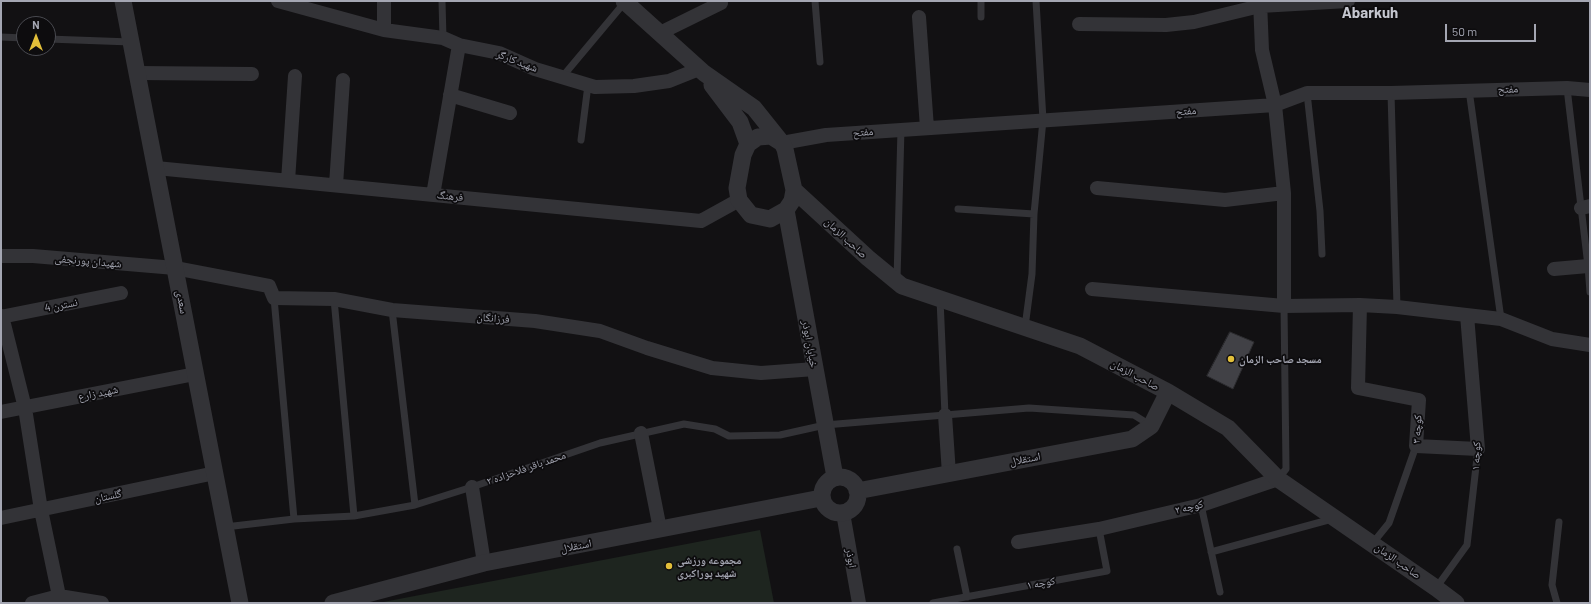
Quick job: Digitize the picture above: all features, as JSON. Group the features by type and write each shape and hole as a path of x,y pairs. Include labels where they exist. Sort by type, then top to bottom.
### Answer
{"street":[{"name":"سعدی","path":"123,1 240,603"},
{"name":"شهید کارگر","path":"278,1 384,30 444,38 459,45 499,53 535,69 563,76 595,87 634,86 669,81 702,71"},
{"path":"384,1 384,30"},
{"path":"660,33 721,3 720,1"},
{"path":"1079,24 1166,25 1194,22 1260,4 1348,1"},
{"path":"625,2 702,71 754,108 782,143 787,155 794,190 792,201 786,210 770,219 751,215 739,200 737,188 743,155 748,144 758,137 771,136 782,143"},
{"path":"1260,4 1262,50 1275,105 1284,193 1284,306"},
{"path":"919,18 927,128"},
{"path":"433,195 459,45"},
{"path":"702,71 740,122 748,144"},
{"path":"137,73 252,74"},
{"path":"288,181 295,76"},
{"path":"336,185 342,80"},
{"name":"مفتح","path":"782,143 826,135 902,129 1275,105 1307,93 1391,93 1567,88 1590,90"},
{"path":"450,95 510,113"},
{"name":"فرهنگ","path":"156,168 701,221 739,200"},
{"path":"1097,188 1225,200 1284,193"},
{"name":"صاحب الزمان","path":"794,190 868,258 902,286 1080,346 1168,392 1228,428 1278,479 1456,603"},
{"name":"خیابان ابوذر","path":"786,210 835,477"},
{"name":"شهیدان پورنجفی","path":"1,256 33,256 175,268"},
{"path":"1554,269 1588,266"},
{"path":"175,268 269,286 274,298"},
{"path":"1092,289 1284,306 1360,305 1397,307 1501,319 1552,339 1590,345"},
{"name":"نسترن 4","path":"2,316 121,293"},
{"name":"فرزانگان","path":"274,298 334,299 392,310 535,321 600,331 712,368 761,373 815,369"},
{"name":"کوچه ۳","path":"1360,305 1358,388 1419,400 1416,446"},
{"name":"کوچه ۱","path":"1467,315 1478,449"},
{"path":"2,316 24,408 41,510 59,600"},
{"name":"شهید زارع","path":"1,412 195,374"},
{"name":"استقلال","path":"857,491 1132,439 1151,426 1168,392"},
{"path":"945,415 949,474"},
{"path":"641,433 660,529"},
{"path":"1416,446 1478,449"},
{"name":"گلستان","path":"1,518 215,473"},
{"path":"835,477 844,477 854,482 857,491 856,504 847,512 843,513 836,514 826,508 821,498 823,486 835,477"},
{"name":"کوچه ۲","path":"1018,542 1098,529 1201,505 1278,479"},
{"path":"472,487 484,563"},
{"name":"استقلال","path":"333,603 484,563 821,498"},
{"name":"ابوذر","path":"843,513 859,603"},
{"path":"32,603 59,600 102,603"}],"lane":[{"path":"442,1 444,38"},
{"path":"815,1 820,62"},
{"path":"981,1 981,18"},
{"path":"1025,328 1032,274 1034,214 1043,120 1036,1"},
{"path":"563,76 625,2"},
{"path":"1,37 16,38"},
{"path":"56,39 131,42"},
{"path":"581,140 588,85"},
{"path":"1567,88 1586,207 1590,292"},
{"path":"1469,90 1501,319"},
{"path":"1307,93 1320,211 1322,254"},
{"path":"1391,93 1397,307"},
{"path":"897,281 902,129"},
{"path":"958,209 1034,214"},
{"path":"274,298 294,518"},
{"path":"334,299 354,516"},
{"path":"940,299 945,415"},
{"path":"1278,479 1286,469 1284,306"},
{"path":"392,310 415,505"},
{"name":"محمد باقر فلاحزاده ۲","path":"225,527 294,518 354,516 415,505 600,443 684,424 714,429 729,436 780,435 825,425 1028,408 1134,415 1151,426"},
{"name":"کوچه ۳","path":"1372,544 1389,523 1416,446"},
{"name":"کوچه ۱","path":"1436,588 1467,545 1478,449"},
{"path":"1201,505 1220,592"},
{"path":"1211,552 1334,518"},
{"path":"1557,603 1552,585 1559,522"},
{"name":"کوچه ۱","path":"933,603 1107,571 1098,529"},
{"path":"957,549 967,597"}],"shaded area":[{"name":"مجموعه ورزشی شهید پوراکبری","path":"760,530 774,603 378,603"}],"building":[{"name":"مسجد صاحب الزمان","path":"1230,332 1254,342 1233,389 1207,376"}],"place":[{"name":"مسجد صاحب الزمان","path":"1231,359"},
{"name":"مجموعه ورزشی شهید پوراکبری","path":"669,566"}],"district":[{"name":"Abarkuh","path":"1370,13"}]}
